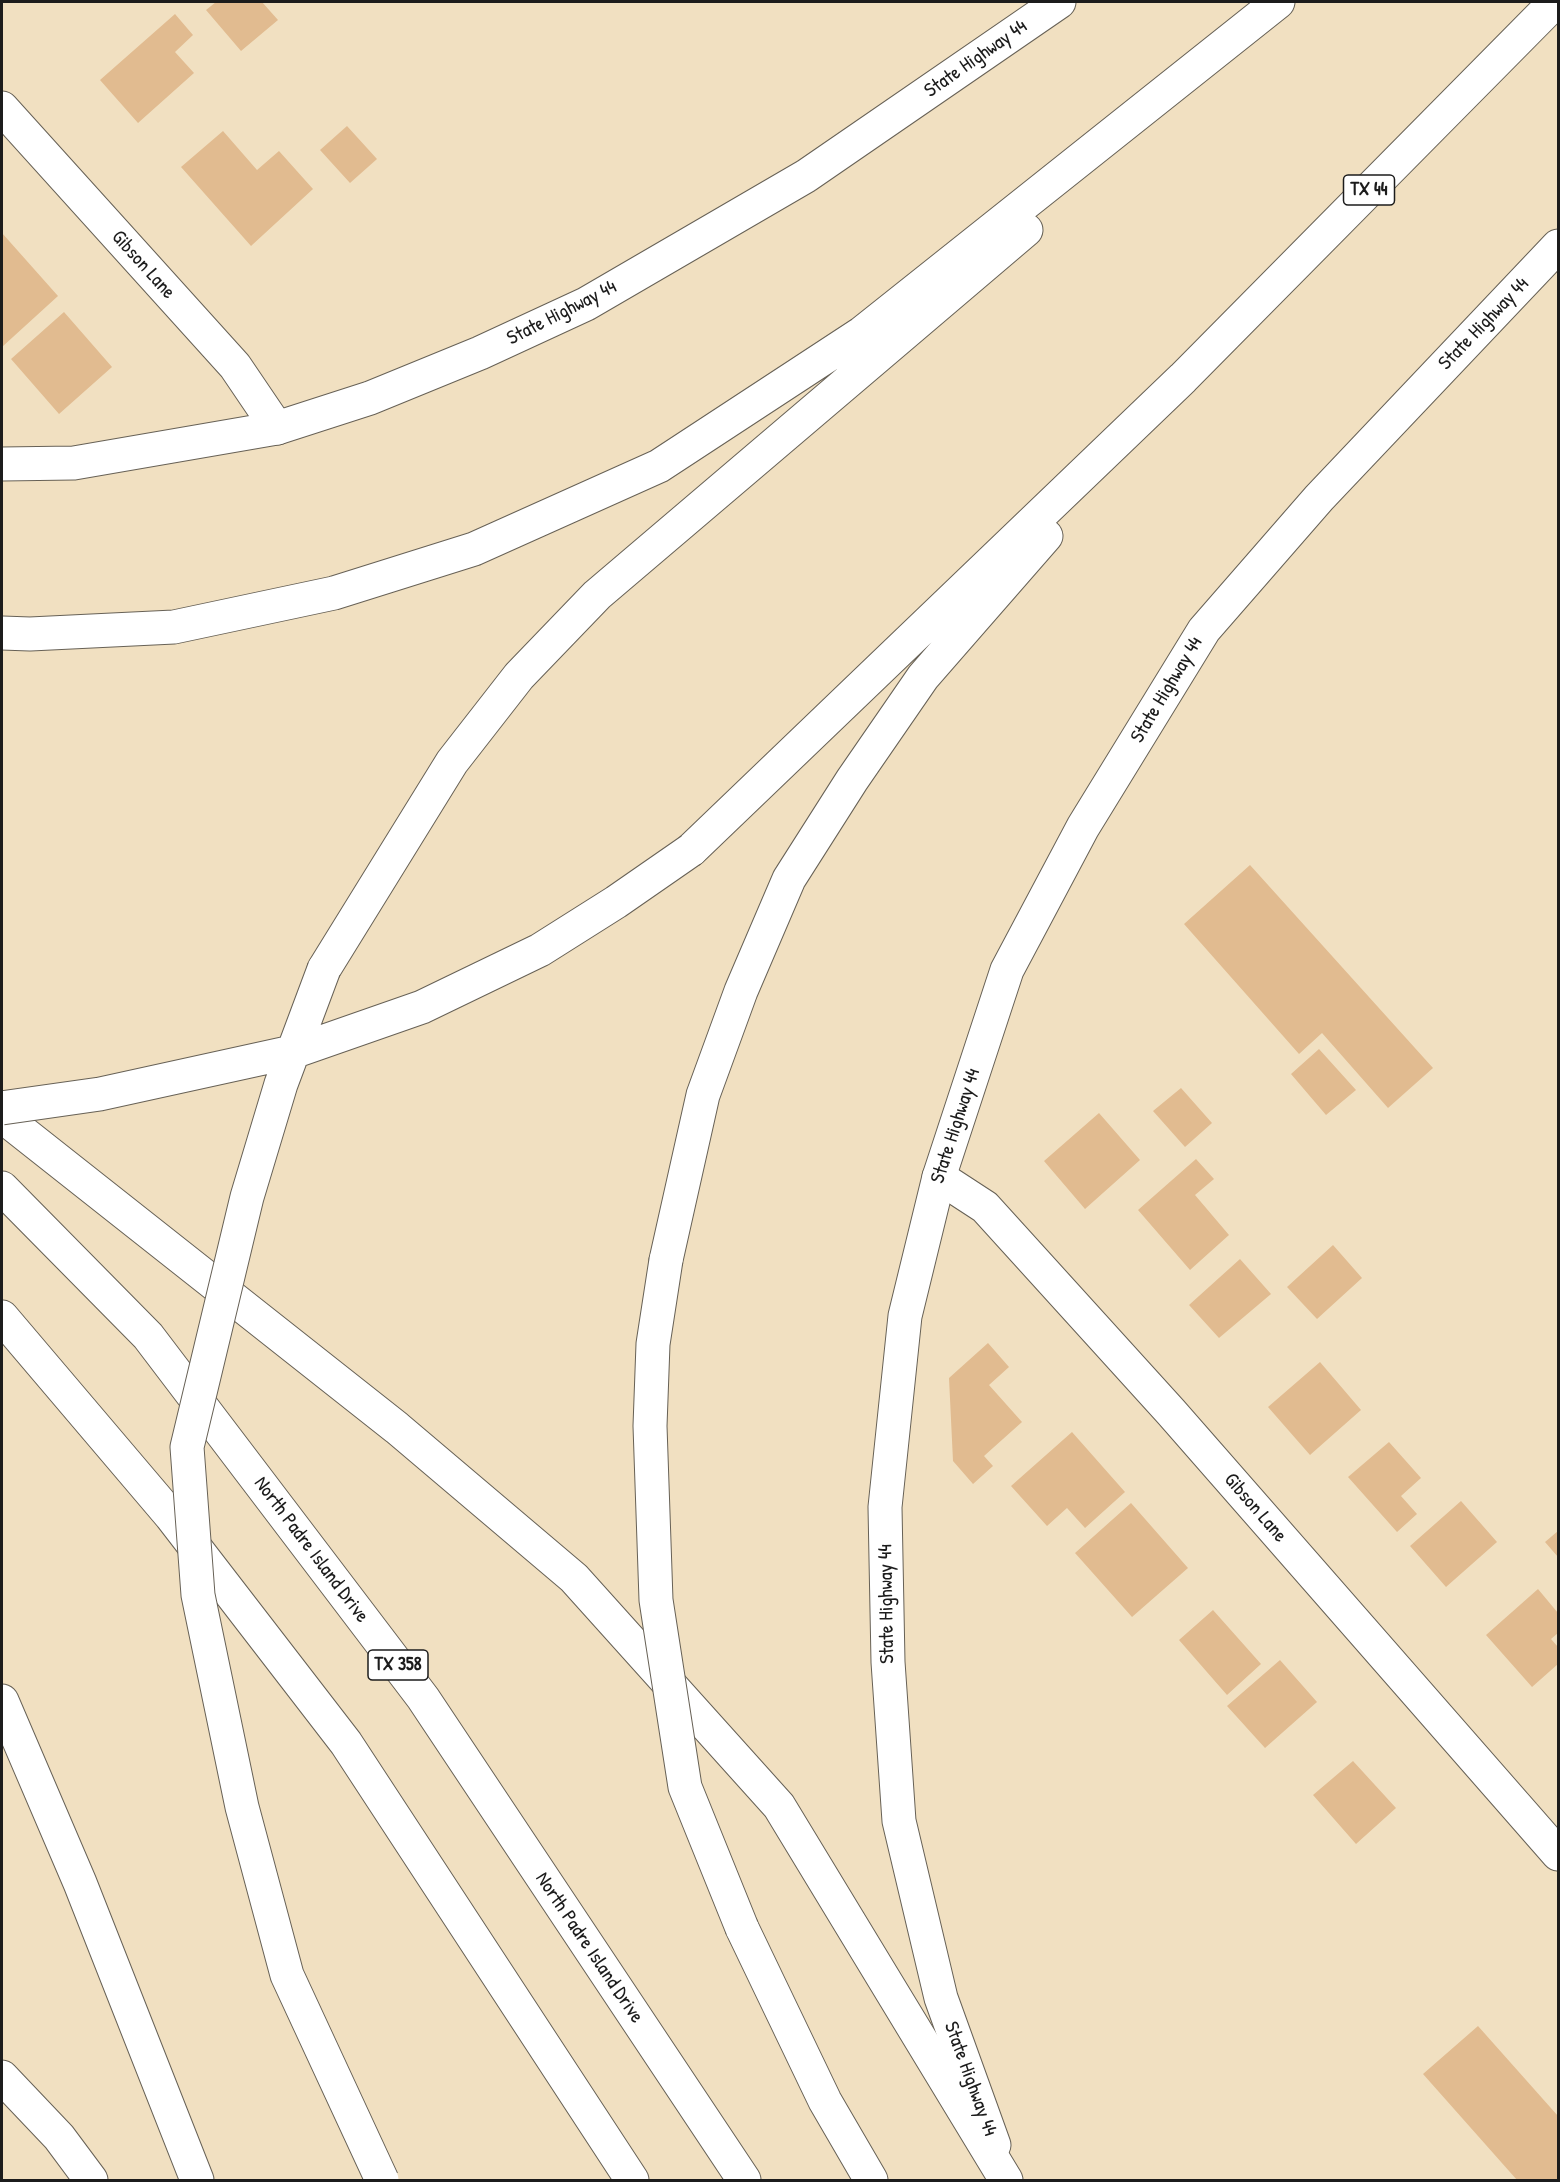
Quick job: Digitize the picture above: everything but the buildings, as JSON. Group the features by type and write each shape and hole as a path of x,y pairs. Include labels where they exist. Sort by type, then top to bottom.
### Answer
{"main road":[{"name":"State Highway 44","path":"2,464 74,463 278,428 370,398 480,353 586,304 806,176 1059,2"},
{"path":"2,633 30,634 174,627 334,593 474,549 659,466 861,333 1278,2"},
{"path":"382,2181 287,1976 242,1807 198,1594 187,1447 247,1197 281,1084 324,969 452,762 519,676 597,595 894,341 1298,2"},
{"name":"TX 44","path":"1183,378 1555,2"},
{"name":"Gibson Lane","path":"2,108 235,366 278,428"},
{"name":"State Highway 44","path":"1006,2181 941,1998 899,1821 888,1662 885,1507 905,1316 939,1177 1007,970 1083,827 1204,630 1319,498 1558,246"},
{"path":"2,1107 100,1094 296,1051 422,1007 540,950 616,902 691,850 1183,378"},
{"path":"872,2181 825,2101 742,1928 685,1787 656,1600 650,1426 653,1344 666,1260 703,1095 741,991 789,879 852,780 923,677 1183,378"},
{"path":"2,1116 397,1428 574,1578 779,1806 1006,2181"},
{"name":"Gibson Lane","path":"939,1177 985,1207 1171,1412 1558,1854"},
{"name":"North Padre Island Drive","path":"2,1188 148,1336 423,1698 744,2181"},
{"path":"2,1317 171,1516 346,1743 632,2181"},
{"path":"2,1701 80,1882 196,2181"},
{"path":"2,2077 58,2137 91,2181"}]}
